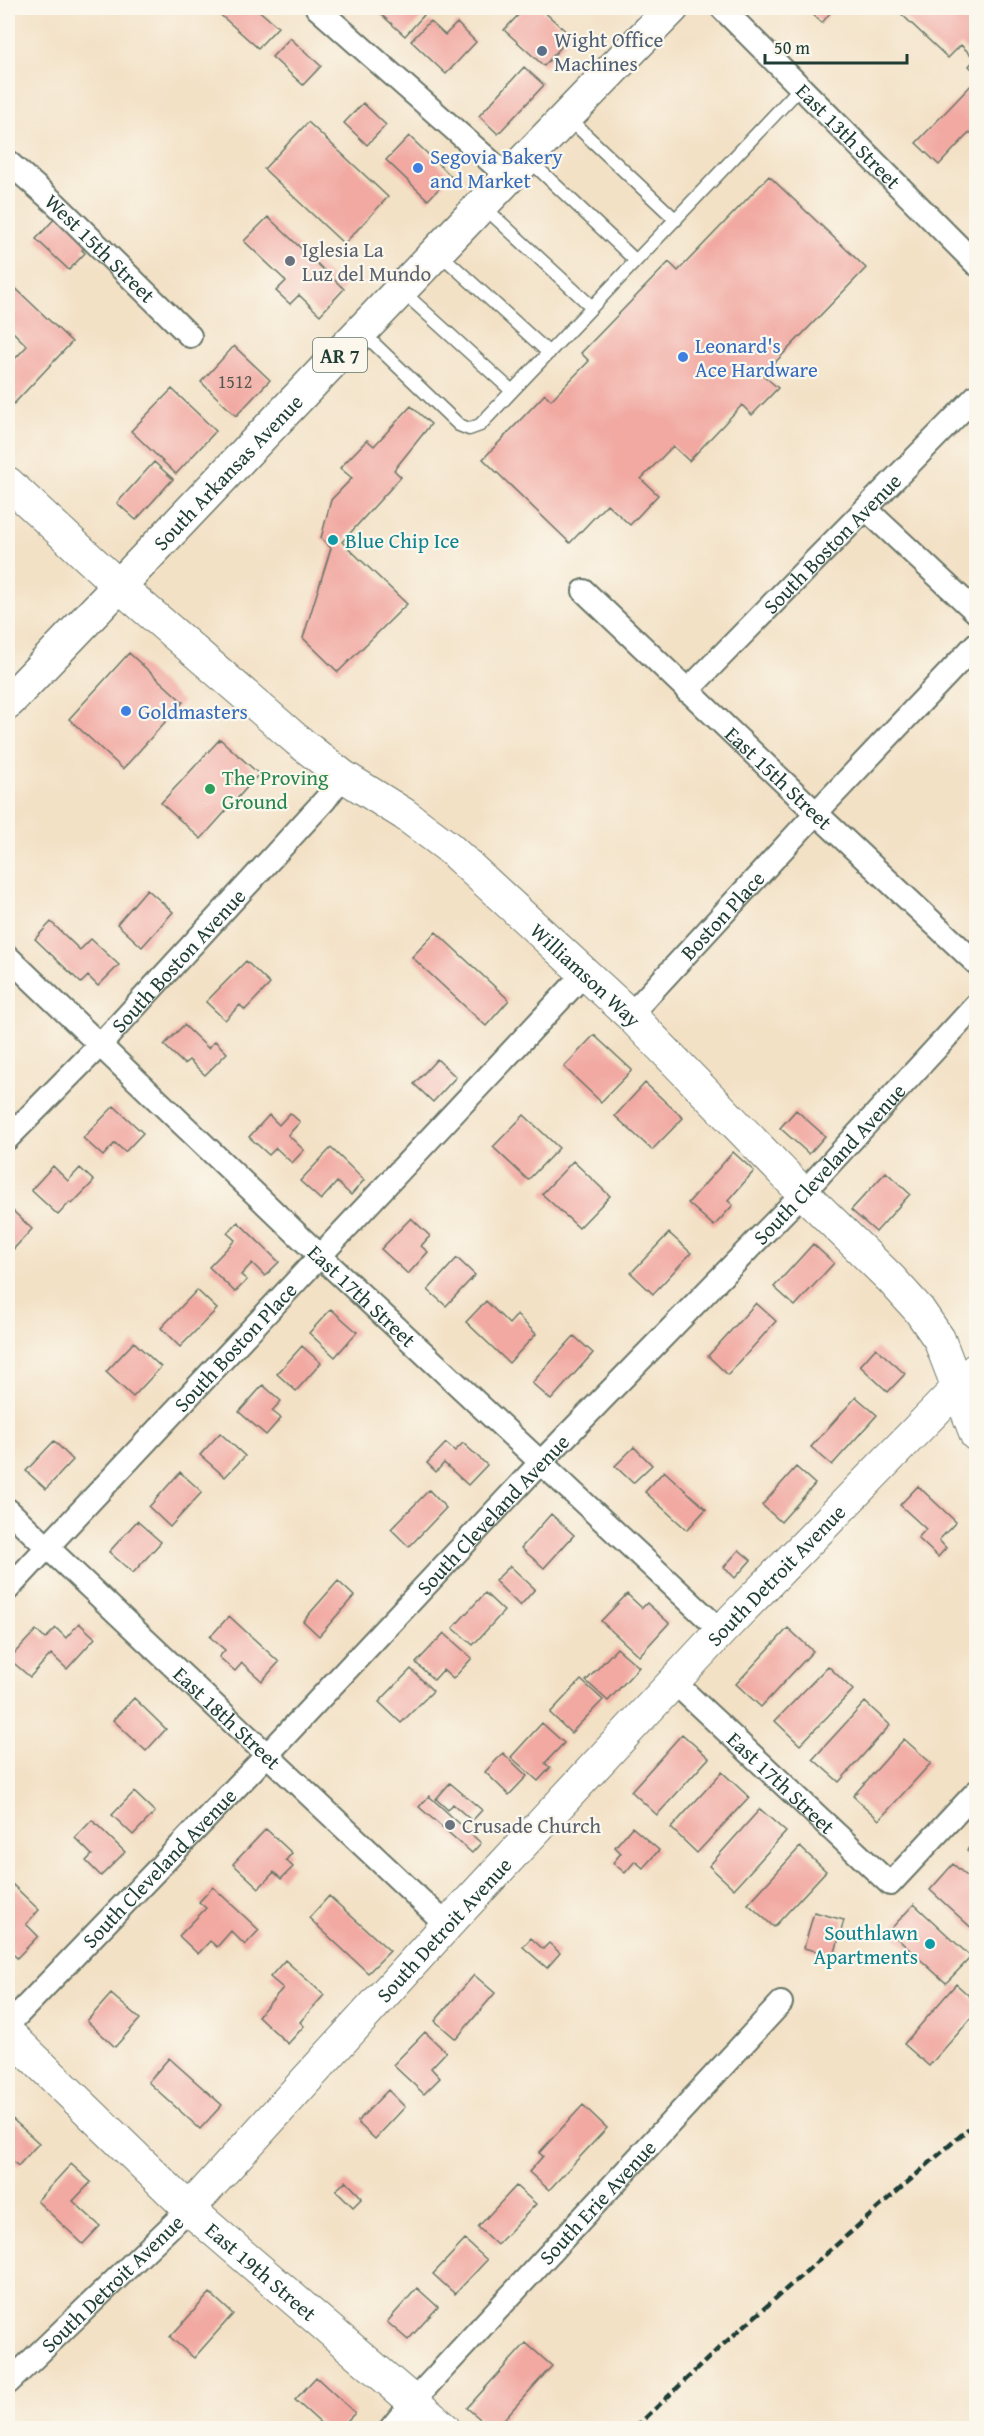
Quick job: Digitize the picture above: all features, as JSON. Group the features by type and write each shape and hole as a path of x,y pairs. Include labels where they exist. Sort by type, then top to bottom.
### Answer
{"highway":[{"name":"South Arkansas Avenue","path":"8,702 362,332 481,204 672,8"}],"street":[{"path":"317,8 517,167"},
{"name":"East 13th Street","path":"722,8 976,264"},
{"name":"West 15th Street","path":"8,162 57,204 190,336"},
{"name":"South Boston Avenue","path":"687,691 976,396"},
{"name":"Williamson Way","path":"8,483 119,586 297,740 343,776 404,814 448,847 630,1015 803,1193 891,1278 919,1310 968,1378 976,1435"},
{"path":"866,508 976,612"},
{"name":"East 15th Street","path":"584,591 976,963"},
{"path":"816,813 976,644"},
{"name":"South Boston Avenue","path":"8,1138 100,1045 325,800 343,776"},
{"name":"Boston Place","path":"630,1015 816,813"},
{"name":"East 17th Street","path":"8,957 319,1255 721,1630"},
{"name":"South Boston Place","path":"8,1589 585,973"},
{"name":"South Cleveland Avenue","path":"8,2025 267,1755 541,1462 803,1193 976,1005"},
{"name":"South Detroit Avenue","path":"8,2383 189,2209 447,1925 721,1630 968,1378"},
{"name":"East 18th Street","path":"8,1510 447,1925"},
{"name":"East 17th Street","path":"674,1682 890,1884 976,1792"},
{"name":"South Erie Avenue","path":"391,2428 414,2400 781,2003"},
{"name":"East 19th Street","path":"8,2032 189,2209 444,2428"}],"lane":[{"path":"362,332 465,429 480,425 801,87"},
{"path":"566,116 676,220"},
{"path":"517,167 636,261"},
{"path":"481,204 592,307"},
{"path":"437,251 549,353"},
{"path":"401,290 512,391"}],"building":[{"path":"217,8 256,8 278,27 258,48 215,10"},
{"path":"374,8 416,8 424,15 405,36"},
{"name":"Wight Office Machines","path":"525,8 540,8 571,36 544,66 504,30"},
{"path":"806,8 834,8 822,23"},
{"path":"895,8 976,8 976,73 969,66 975,59 961,45 948,58"},
{"path":"430,21 445,35 457,23 476,42 446,74 411,41"},
{"path":"290,38 321,66 303,85 272,57"},
{"path":"524,67 544,85 498,134 479,116"},
{"path":"976,80 976,133 969,133 939,165 916,143"},
{"path":"363,103 386,125 367,145 344,123"},
{"path":"308,122 388,197 344,244 264,169"},
{"name":"Segovia Bakery and Market","path":"409,136 451,176 428,200 386,160"},
{"name":"Leonard's Ace Hardware","path":"769,176 866,268 763,375 778,388 752,415 742,405 689,461 673,446 641,479 658,495 630,525 607,504 570,543 483,459 545,394 551,400 589,361 581,353 669,262 678,271"},
{"path":"67,205 98,234 82,250 85,253 69,270 36,239"},
{"name":"Iglesia La Luz del Mundo","path":"268,217 344,289 320,315 299,295 290,304 276,291 286,281 244,241"},
{"path":"8,281 72,342 8,410 8,366 27,346 8,327"},
{"path":"234,346 270,380 236,416 201,382"},
{"path":"172,389 216,431 176,474 131,431"},
{"name":"Blue Chip Ice","path":"411,406 431,424 394,470 401,477 342,542 407,604 338,672 303,638 331,548 321,538 331,500 352,478 340,468 367,440 374,446"},
{"path":"154,462 173,479 136,520 117,503"},
{"name":"Goldmasters","path":"129,653 183,702 123,769 69,719"},
{"name":"The Proving Ground","path":"220,739 259,774 201,839 161,803"},
{"path":"147,889 173,912 142,947 117,924"},
{"path":"51,922 80,950 91,939 119,965 98,986 88,976 81,983 35,939"},
{"path":"436,932 509,1000 486,1026 412,957"},
{"path":"246,961 270,984 245,1010 240,1005 225,1020 206,1002"},
{"path":"184,1025 208,1048 215,1041 227,1053 205,1075 189,1060 184,1064 164,1045"},
{"path":"594,1035 632,1070 601,1102 564,1067"},
{"path":"437,1059 456,1077 433,1102 414,1084"},
{"path":"645,1083 683,1118 652,1150 615,1116"},
{"path":"114,1106 143,1133 125,1152 115,1143 103,1156 83,1138"},
{"path":"796,1110 825,1136 809,1154 780,1128"},
{"path":"290,1113 300,1122 288,1135 304,1150 292,1163 276,1148 269,1155 249,1137 269,1115 279,1125"},
{"path":"524,1115 559,1148 528,1180 493,1147"},
{"path":"331,1148 364,1180 351,1195 337,1182 321,1200 300,1181"},
{"path":"733,1152 754,1171 728,1201 733,1205 714,1226 688,1203"},
{"path":"573,1161 610,1196 579,1228 542,1194"},
{"path":"53,1166 68,1181 80,1168 94,1181 58,1215 31,1190"},
{"path":"886,1172 910,1194 876,1232 851,1210"},
{"path":"12,1210 32,1229 8,1255 8,1215"},
{"path":"411,1218 430,1236 421,1246 428,1252 408,1274 381,1249"},
{"path":"238,1222 279,1262 265,1276 252,1263 241,1275 247,1280 235,1292 209,1267 235,1240 227,1233"},
{"path":"669,1233 691,1253 653,1294 631,1273"},
{"path":"813,1244 834,1263 795,1306 774,1287"},
{"path":"457,1258 475,1275 446,1306 428,1290"},
{"path":"197,1290 217,1309 180,1347 161,1328"},
{"path":"486,1301 509,1324 517,1315 536,1334 509,1363 466,1322"},
{"path":"756,1303 776,1321 728,1375 708,1356"},
{"path":"331,1309 357,1332 335,1357 309,1333"},
{"path":"574,1336 593,1353 551,1400 532,1383"},
{"path":"134,1342 161,1367 133,1397 106,1372"},
{"path":"302,1346 321,1363 296,1391 277,1374"},
{"path":"876,1348 905,1374 888,1392 860,1366"},
{"path":"263,1385 281,1401 272,1411 281,1418 266,1435 239,1412"},
{"path":"856,1397 877,1415 832,1465 811,1447"},
{"path":"220,1433 245,1456 225,1477 200,1455"},
{"path":"54,1441 73,1460 46,1489 26,1471"},
{"path":"446,1443 455,1451 463,1443 487,1465 468,1485 444,1463 436,1472 427,1463"},
{"path":"634,1447 652,1465 633,1483 615,1466"},
{"path":"796,1467 815,1484 781,1522 762,1505"},
{"path":"664,1471 706,1509 687,1530 645,1492"},
{"path":"180,1472 202,1492 170,1527 149,1507"},
{"path":"918,1486 956,1522 939,1540 946,1548 938,1557 918,1538 926,1529 900,1505"},
{"path":"429,1490 446,1508 409,1547 391,1529"},
{"path":"551,1514 574,1535 544,1568 521,1548"},
{"path":"137,1521 161,1542 133,1573 109,1552"},
{"path":"739,1550 751,1560 735,1578 724,1567"},
{"path":"510,1566 535,1589 520,1606 495,1581"},
{"path":"338,1581 354,1596 319,1636 303,1621"},
{"path":"485,1593 504,1611 473,1645 453,1628"},
{"path":"627,1594 642,1608 647,1603 669,1623 639,1656 601,1621"},
{"path":"229,1616 279,1662 262,1681 242,1663 235,1671 219,1657 225,1650 210,1637"},
{"path":"79,1623 95,1638 67,1669 51,1654 30,1677 9,1659 36,1630 45,1639 56,1628 66,1638"},
{"path":"788,1628 813,1651 761,1707 736,1684"},
{"path":"444,1633 472,1658 453,1679 443,1670 434,1680 416,1663"},
{"path":"617,1648 639,1667 608,1701 586,1681"},
{"path":"828,1666 853,1690 800,1745 775,1721"},
{"path":"411,1669 433,1691 401,1723 379,1702"},
{"path":"581,1680 603,1700 571,1733 550,1713"},
{"path":"134,1698 166,1729 146,1751 113,1720"},
{"path":"865,1702 890,1725 839,1782 813,1759"},
{"path":"542,1723 564,1743 545,1763 550,1768 538,1781 511,1757"},
{"path":"682,1734 709,1758 657,1815 631,1791"},
{"path":"904,1739 931,1763 879,1820 853,1796"},
{"path":"503,1753 527,1776 509,1795 485,1772"},
{"path":"722,1772 749,1797 697,1853 671,1828"},
{"path":"450,1783 482,1810 472,1821 453,1804 448,1810 436,1799"},
{"path":"134,1792 155,1812 133,1835 112,1815"},
{"name":"Crusade Church","path":"429,1796 481,1843 472,1853 419,1807"},
{"path":"760,1809 786,1832 734,1889 709,1866"},
{"path":"92,1820 125,1852 101,1876 86,1861 92,1855 75,1838"},
{"path":"632,1827 659,1850 643,1868 635,1861 625,1873 613,1863 621,1853 615,1847"},
{"path":"266,1829 292,1853 286,1860 293,1867 281,1879 274,1872 259,1888 233,1864"},
{"path":"976,1840 976,1859 967,1850"},
{"name":"Southlawn Apartments","path":"800,1847 826,1871 774,1927 748,1904"},
{"name":"Southlawn Apartments","path":"953,1864 976,1884 976,1932 930,1890"},
{"path":"12,1884 39,1910 26,1924 38,1936 17,1958 8,1949 8,1889"},
{"path":"213,1887 259,1930 245,1945 231,1931 217,1947 210,1941 198,1954 179,1936 206,1908 199,1902"},
{"path":"329,1896 390,1951 368,1973 309,1918"},
{"name":"Southlawn Apartments","path":"914,1904 971,1957 946,1983 889,1931"},
{"name":"Southlawn Apartments","path":"814,1912 844,1920 834,1956 804,1948"},
{"path":"531,1938 543,1949 549,1943 560,1953 547,1968 523,1947"},
{"path":"285,1960 324,1995 300,2022 304,2026 288,2044 258,2016 283,1988 270,1977"},
{"path":"474,1975 495,1993 456,2039 435,2021"},
{"name":"Southlawn Apartments","path":"956,1984 976,2002 976,2013 929,2066 904,2044"},
{"path":"111,1994 140,2019 115,2047 87,2021"},
{"path":"425,2032 446,2052 431,2068 440,2078 424,2094 393,2065"},
{"path":"169,2058 222,2105 200,2129 148,2082"},
{"path":"388,2090 405,2107 375,2139 357,2122"},
{"path":"583,2105 607,2128 549,2190 529,2172 543,2156 539,2153"},
{"path":"8,2115 39,2143 18,2166 8,2157"},
{"path":"71,2164 91,2182 73,2201 100,2226 83,2244 37,2201"},
{"path":"346,2181 362,2198 353,2207 336,2190"},
{"path":"516,2186 536,2204 497,2245 478,2227"},
{"path":"465,2240 487,2260 455,2294 433,2274"},
{"path":"417,2288 438,2307 408,2340 387,2322"},
{"path":"210,2293 233,2314 194,2358 170,2337"},
{"path":"526,2343 552,2366 496,2428 491,2428 467,2408"},
{"path":"316,2377 355,2413 340,2428 326,2428 295,2400"}],"railway":[{"path":"635,2428 718,2349 976,2122"}],"place":[{"name":"Wight Office Machines","path":"542,51"},
{"name":"Segovia Bakery and Market","path":"418,168"},
{"name":"Iglesia La Luz del Mundo","path":"290,261"},
{"name":"Leonard's Ace Hardware","path":"683,357"},
{"name":"Blue Chip Ice","path":"333,540"},
{"name":"Goldmasters","path":"126,711"},
{"name":"The Proving Ground","path":"210,789"},
{"name":"Crusade Church","path":"450,1825"},
{"name":"Southlawn Apartments","path":"930,1944"}]}
